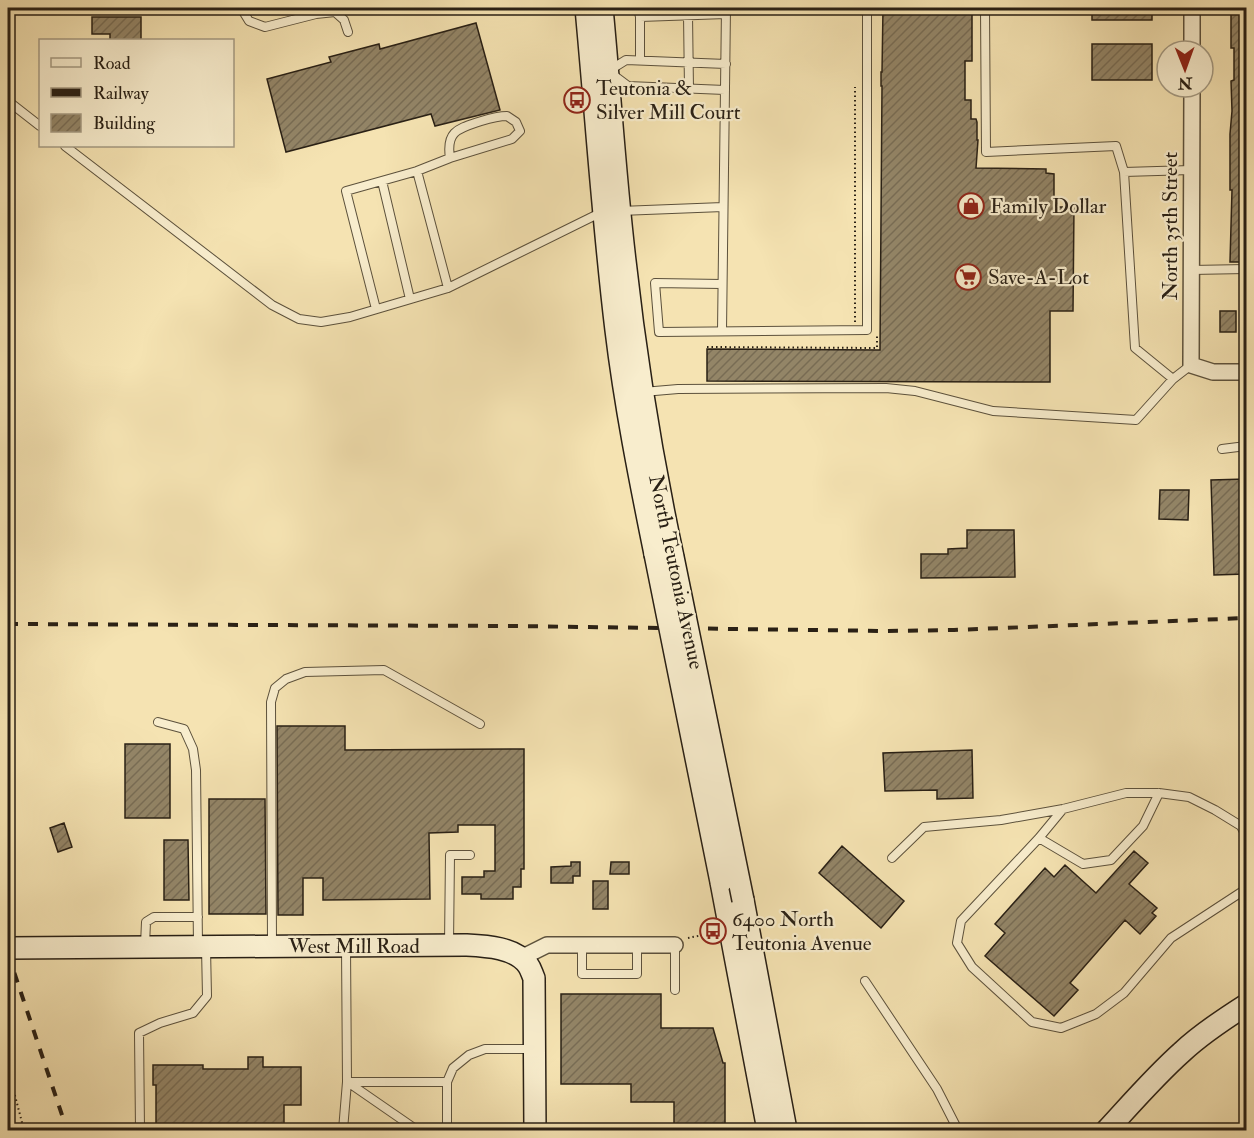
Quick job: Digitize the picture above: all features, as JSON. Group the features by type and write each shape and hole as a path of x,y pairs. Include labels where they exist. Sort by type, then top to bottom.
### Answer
{"main road":[{"name":"North Teutonia Avenue","path":"586,8 600,72"},
{"name":"North Teutonia Avenue","path":"602,8 600,72 612,211 624,260 633,393 768,1131"},
{"name":"North Teutonia Avenue","path":"664,556 743,900 786,1131"},
{"name":"West Mill Road","path":"8,948 478,945 497,948 521,958"},
{"path":"521,958 529,966 534,978 535,1131"},
{"path":"1107,1131 1183,1051 1243,1013"}],"street":[{"path":"1192,8 1192,39"},
{"name":"North 35th Street","path":"1191,365 1192,99"},
{"path":"1191,365 1214,372 1246,372"},
{"path":"521,958 547,945 675,945"}],"lane":[{"path":"241,8 249,21 265,27 316,14 334,12 344,20 348,33"},
{"path":"638,8 640,60"},
{"path":"722,284 656,283 659,332 867,330 867,8"},
{"path":"985,8 986,152 1116,146 1124,172 1135,348 1173,379"},
{"path":"640,17 726,11 722,331"},
{"path":"688,15 689,89"},
{"path":"600,72 626,60 726,64"},
{"path":"600,72 628,86 725,90"},
{"path":"8,101 39,125"},
{"path":"376,309 346,191 417,171 512,139 520,131 516,122 507,116 497,116 459,128 451,136 448,146 450,158"},
{"path":"66,147 272,305 299,319 321,322 350,317 448,288 612,211 723,207"},
{"path":"1124,172 1191,170"},
{"path":"417,171 448,288"},
{"path":"382,181 410,299"},
{"path":"1191,270 1246,269"},
{"path":"633,393 678,389 886,388 915,391 993,411 1136,420 1173,379 1191,365"},
{"path":"1222,449 1246,446"},
{"path":"272,946 271,702 275,688 286,679 305,672 384,670 480,724"},
{"path":"140,1131 139,1033 160,1023 193,1013 207,996 198,917 196,770 193,749 184,729 158,722"},
{"path":"892,858 924,826 1001,820 1063,809 1126,793 1159,793 1189,797 1241,826 1246,836"},
{"path":"1039,838 1083,864 1111,860 1143,826 1159,793"},
{"path":"1063,809 962,921 957,943 972,967 1032,1022 1061,1028 1096,1014 1125,993 1171,938 1246,890"},
{"path":"449,946 450,855 470,855"},
{"path":"145,947 146,922 149,919 198,917"},
{"path":"582,945 582,974 637,974 637,945"},
{"path":"675,945 675,990"},
{"path":"343,1131 347,1082 346,946"},
{"path":"865,981 937,1089 957,1131"},
{"path":"447,1131 447,1082 453,1068 469,1055 485,1049 535,1049"},
{"path":"347,1082 447,1082"},
{"path":"347,1082 417,1131"}],"path":[{"path":"855,330 856,80"},
{"path":"707,347 877,348 877,326"},
{"path":"675,945 690,937 712,933"},
{"path":"8,1069 24,1131"}],"building":[{"path":"883,8 972,8 972,61 965,61 965,100 971,100 971,119 976,119 977,122 976,168 1046,169 1046,173 1054,174 1054,207 1074,207 1073,311 1050,311 1050,382 707,381 707,349 880,350"},
{"path":"1092,8 1152,8 1152,20 1092,20"},
{"path":"1231,8 1246,8 1246,262 1230,262 1231,81 1234,80"},
{"path":"92,17 141,17 141,39 110,39 110,34 92,34"},
{"path":"476,23 500,110 435,126 431,114 286,152 267,79 331,62 329,57 379,44 380,49"},
{"path":"1092,44 1152,44 1152,80 1092,80"},
{"path":"1220,311 1236,311 1236,332 1220,332"},
{"path":"1246,479 1246,574 1214,575 1211,480"},
{"path":"1160,490 1189,490 1188,520 1159,519"},
{"path":"967,530 1014,530 1015,577 921,578 921,554 948,554 948,549 967,548"},
{"path":"277,726 345,726 345,750 524,749 524,869 521,869 521,887 513,887 513,899 481,899 481,894 462,894 462,877 484,877 484,871 495,871 495,825 458,825 458,832 429,833 430,899 323,900 323,878 303,878 303,915 278,915"},
{"path":"125,744 170,744 170,818 125,818"},
{"path":"972,750 973,798 937,799 937,790 885,791 883,753"},
{"path":"209,799 265,799 266,914 209,914"},
{"path":"64,823 72,847 58,852 50,828"},
{"path":"164,840 188,840 189,900 164,900"},
{"path":"842,846 904,901 881,928 819,873"},
{"path":"1134,851 1148,863 1129,884 1157,908 1152,913 1156,916 1140,934 1125,920 1070,983 1078,990 1054,1016 985,956 1005,933 995,924 1045,868 1054,877 1065,865 1096,893"},
{"path":"571,862 580,862 580,876 573,876 573,883 551,883 551,867 571,866"},
{"path":"611,862 629,862 629,874 610,874"},
{"path":"593,881 608,881 608,909 593,909"},
{"path":"561,994 661,994 661,1028 713,1028 723,1063 725,1063 725,1131 674,1131 674,1102 631,1102 631,1084 561,1084"},
{"path":"248,1057 263,1057 263,1067 301,1067 301,1105 284,1105 284,1131 156,1131 156,1085 153,1085 153,1065 203,1065 203,1069 248,1069"}],"railway":[{"path":"8,624 511,626 887,631 1246,618"},
{"path":"8,954 67,1130"}],"place":[{"name":"Teutonia & Silver Mill Court","path":"577,100"},
{"name":"Family Dollar","path":"971,206"},
{"name":"Save-A-Lot","path":"968,277"},
{"name":"6400 North Teutonia Avenue","path":"713,931"}]}
